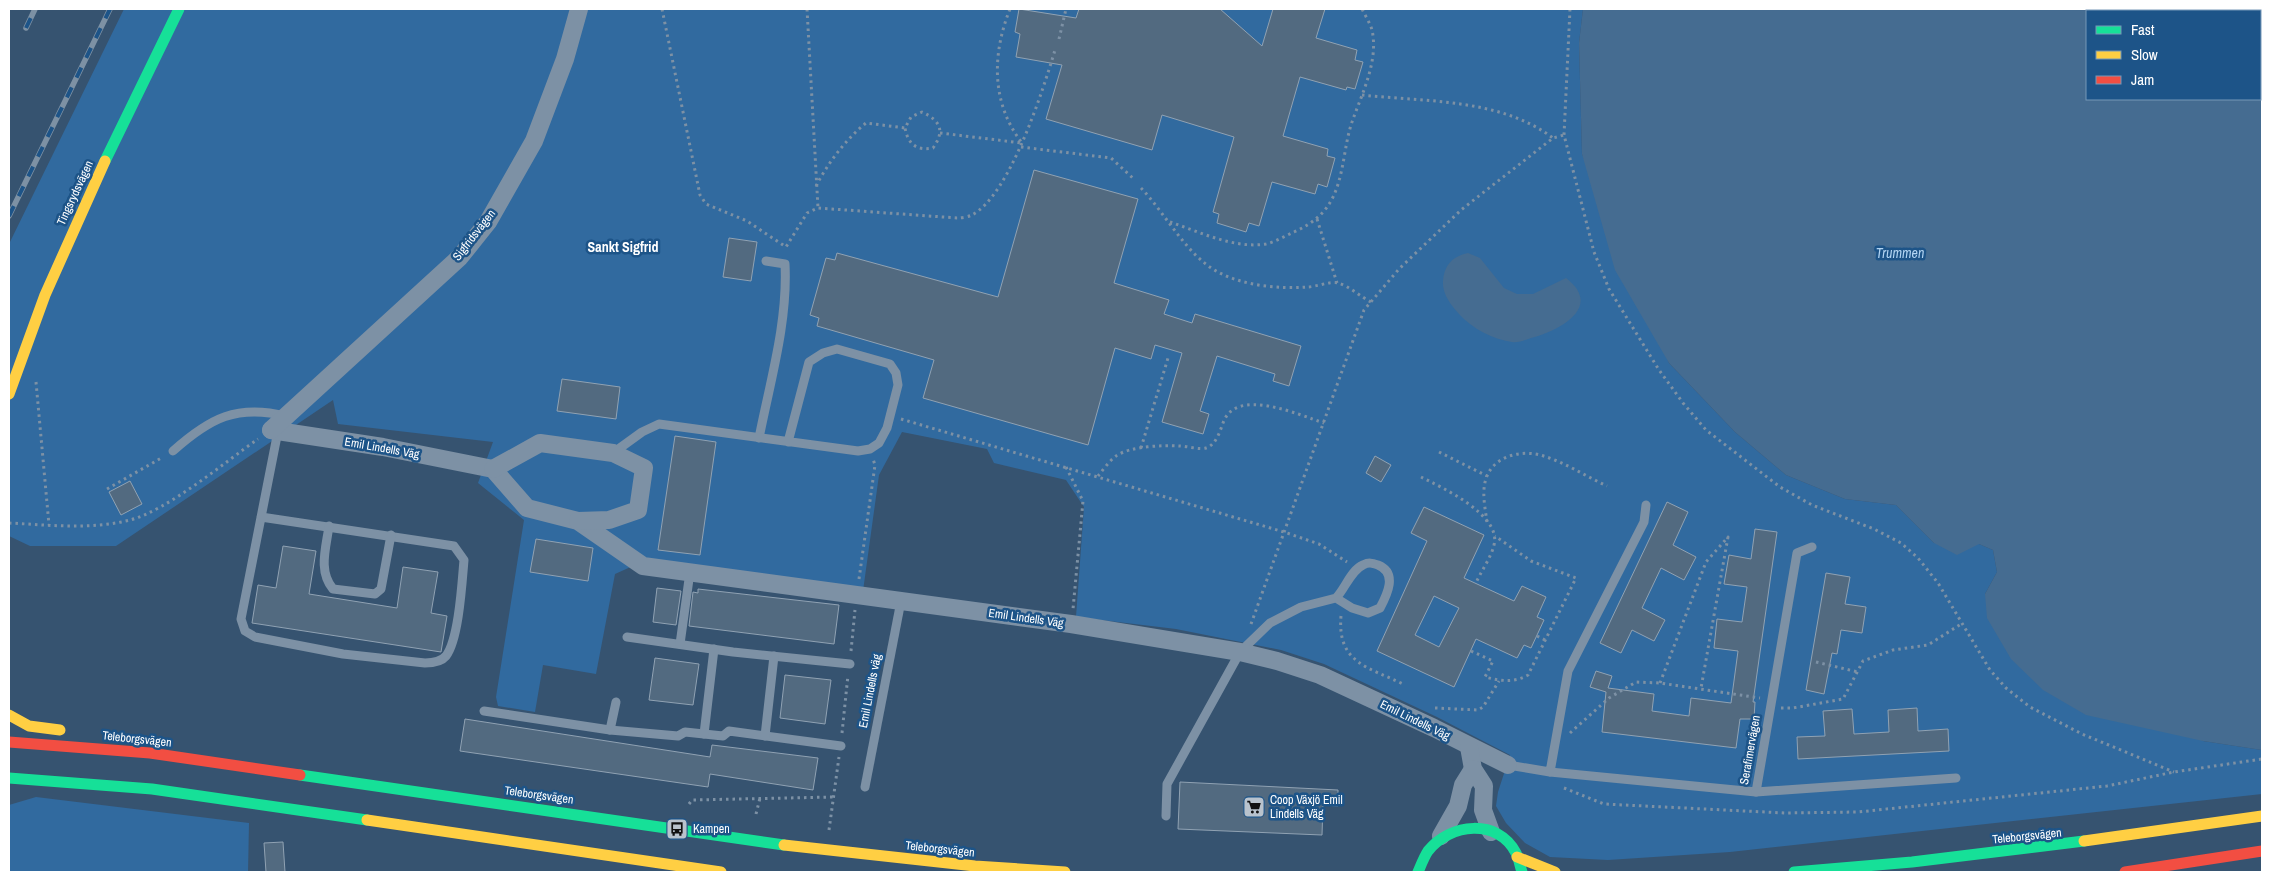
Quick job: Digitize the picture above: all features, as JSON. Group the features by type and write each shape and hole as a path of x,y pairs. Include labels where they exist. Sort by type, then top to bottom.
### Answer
{"main road":[{"name":"Tingsrydsvägen","path":"9,394 30,332 72,232 179,9"},
{"path":"9,715 29,726 76,735 117,749"},
{"name":"Teleborgsvägen","path":"9,742 117,749 798,847 976,866 1065,872"},
{"path":"9,778 171,792 721,872"},
{"path":"9,792 28,779"},
{"name":"Teleborgsvägen","path":"1794,872 1866,870 2062,846 2262,816"},
{"path":"1413,870 1422,860 1426,850 1440,836 1465,828 1491,832 1510,846 1517,857 1522,872"},
{"path":"2125,872 2262,851"},
{"path":"1517,857 1555,872"}],"street":[{"name":"Sigfridsvägen","path":"279,426 460,256 488,222 534,141 566,59 579,9"},
{"name":"Emil Lindells Väg","path":"279,426 493,469 527,508 578,521 609,520 638,510 644,468 613,453 540,443 493,469"},
{"name":"Emil Lindells Väg","path":"578,521 643,566 1071,624 1240,652 1320,675 1434,728 1469,748 1508,765"},
{"path":"1469,748 1473,769 1484,786 1483,810 1491,832"},
{"path":"1440,836 1458,806 1463,785 1473,769"}],"lane":[{"path":"759,438 780,331 786,276 785,264 766,261"},
{"path":"613,453 642,432 659,424 788,442 858,451 870,449 879,443 887,428 898,385 896,373 890,364 837,349 823,353 809,362 788,442"},
{"path":"173,451 198,429 232,414 262,410 279,426 261,516 241,619 245,631 255,637 343,654 425,664 437,662 446,656 452,643 460,606 464,560 454,546 261,516"},
{"path":"1550,772 1568,670 1644,522 1646,506"},
{"path":"329,526 323,571 327,582 333,589 375,594 381,589 391,535"},
{"name":"Serafimervägen","path":"1508,765 1550,772 1756,792 1797,553 1812,547"},
{"path":"1166,816 1167,784 1240,652 1270,623 1302,607 1336,598 1346,588 1358,568 1371,563 1383,567 1390,578 1389,592 1380,608 1368,613 1336,598"},
{"path":"680,644 690,572"},
{"name":"Emil Lindells väg","path":"864,787 901,601"},
{"path":"627,637 850,664"},
{"path":"704,734 714,649"},
{"path":"765,736 774,656"},
{"path":"610,730 616,702"},
{"path":"484,711 610,730 678,736 685,732 723,736 729,730 841,746"},
{"path":"1756,792 1956,778"}],"path":[{"path":"662,9 700,195 706,204 747,221 786,247 807,214 818,208 957,218 971,216 992,197 1021,145 1041,96 1055,50"},
{"path":"807,9 818,208"},
{"path":"1010,9 999,42 996,76 1004,112 1021,145"},
{"path":"1059,39 1066,9"},
{"path":"1170,222 1225,240 1266,244 1309,226 1323,213 1337,188 1343,170 1350,127 1362,95 1372,59 1372,30 1362,9"},
{"path":"1570,9 1564,135 1594,252 1609,289 1653,362 1683,403 1706,430 1780,487 1812,505 1874,529 1901,543 1918,558 1938,583 1990,670 2006,688 2030,707 2082,734 2174,772 2262,759"},
{"path":"1362,95 1484,108 1537,126 1553,138"},
{"path":"922,112 933,117 940,127 940,139 933,148 922,150 913,146 907,139 904,128 911,117 922,112"},
{"path":"816,186 824,170 858,130 866,124 904,128"},
{"path":"940,133 1111,158 1135,180"},
{"path":"1250,624 1364,310 1399,269 1461,210 1553,138 1564,135"},
{"path":"1141,188 1199,259 1218,272 1246,282 1270,287 1307,287 1337,283 1371,302"},
{"path":"1317,219 1337,283"},
{"path":"1141,448 1168,358"},
{"path":"35,375 49,525"},
{"path":"1098,476 1117,455 1141,448 1159,445 1206,448 1214,442 1225,416 1234,409 1251,404 1262,404 1324,423"},
{"path":"890,416 1066,466 1284,532 1319,544 1358,568"},
{"path":"9,523 88,527 131,520 168,502 279,426"},
{"path":"828,834 841,746 857,594 875,465 870,449"},
{"path":"107,489 173,451"},
{"path":"1439,452 1487,476"},
{"path":"1471,651 1492,661 1485,677 1499,681 1519,680 1528,675 1576,578 1531,561 1495,536 1488,522 1484,502 1487,476 1496,464 1506,457 1528,454 1540,455 1607,486"},
{"path":"1066,466 1083,501 1071,624"},
{"path":"1421,477 1453,493 1488,522"},
{"path":"1476,583 1494,544 1495,536"},
{"path":"1660,683 1706,562 1728,537 1701,688"},
{"path":"1346,604 1340,617 1341,635 1346,651 1356,660 1403,684"},
{"path":"1554,747 1609,698 1636,682 1701,688 1793,708 1843,699 1863,661 1893,650 1928,646 1961,624"},
{"path":"1537,636 1545,640"},
{"path":"1816,662 1858,672"},
{"path":"1432,708 1478,710 1483,707 1499,681"},
{"path":"689,804 692,800 834,797"},
{"path":"756,814 760,798"}],"shaded area":[{"path":"124,9 1583,9 1579,43 1582,154 1669,363 1735,432 1786,475 1845,499 1896,505 1934,543 1979,544 1993,550 1997,572 1985,594 2203,741 2262,750 2262,794 1730,852 1608,860 1550,857 1525,843 1506,823 1496,806 1498,792 1510,755 1437,717 1324,664 1281,650 1176,629 1076,617 1084,507 1066,480 994,463 987,449 902,432 879,475 863,591 644,561 615,574 596,674 543,665 535,712 498,706 496,697 524,520 478,483 493,442 338,424 333,400 116,546 30,546 9,536 9,244"},
{"path":"36,797 249,823 248,872 9,872 9,805"}],"water":[{"name":"Trummen","path":"1583,9 2262,9 2262,750 2203,741 2086,715 2043,690 2011,659 1987,618 1985,594 1997,572 1993,550 1979,544 1957,555 1934,543 1896,505 1845,499 1786,475 1735,432 1669,363 1615,270 1582,154 1579,43"},
{"path":"1468,253 1480,258 1504,288 1517,294 1533,294 1566,278 1577,289 1580,299 1579,308 1564,324 1554,330 1522,341 1505,341 1483,332 1459,314 1450,303 1443,286 1445,270 1450,262 1458,256"}],"building":[{"path":"1019,9 1076,18 1079,9 1220,9 1262,46 1273,9 1325,9 1316,38 1357,50 1355,60 1363,62 1355,89 1347,87 1346,90 1300,77 1283,136 1328,149 1327,156 1335,158 1327,187 1318,184 1315,194 1272,182 1259,226 1249,223 1246,232 1217,223 1219,214 1213,212 1234,137 1162,115 1152,150 1046,119 1062,65 1016,57 1020,34 1015,32"},
{"path":"1034,170 1138,199 1114,283 1169,300 1164,314 1192,323 1195,314 1301,346 1289,386 1273,381 1275,374 1217,356 1200,411 1209,414 1203,434 1162,422 1182,353 1155,345 1151,359 1115,348 1088,445 923,398 934,360 817,326 819,318 810,315 826,258 835,260 837,253 998,297"},
{"path":"729,238 757,242 751,281 723,277"},
{"path":"562,379 620,387 616,419 557,411"},
{"path":"675,436 716,442 700,555 658,550"},
{"path":"1375,456 1391,465 1381,482 1366,473"},
{"path":"130,481 142,504 121,515 109,492"},
{"path":"1667,502 1688,512 1673,545 1696,557 1684,580 1661,568 1642,608 1665,620 1654,641 1632,630 1621,653 1600,643"},
{"path":"1424,507 1484,535 1464,578 1514,601 1522,586 1546,597 1537,617 1544,620 1531,648 1524,645 1517,658 1476,639 1454,687 1377,651 1427,541 1411,533","holes":["1434,596 1459,608 1439,647 1415,635"]},
{"path":"1755,529 1777,532 1753,702 1755,702 1754,719 1740,719 1736,748 1602,732 1606,692 1590,687 1596,671 1612,676 1608,688 1654,694 1652,711 1689,716 1691,698 1731,703 1738,651 1714,648 1717,619 1742,622 1747,587 1724,584 1729,555 1751,559"},
{"path":"536,539 593,548 588,581 530,572"},
{"path":"283,546 316,551 309,594 397,608 403,567 438,572 431,613 447,616 441,652 252,623 258,585 276,588"},
{"path":"1826,573 1850,577 1845,604 1866,607 1862,633 1841,630 1837,654 1832,653 1824,694 1806,690"},
{"path":"657,588 681,591 676,625 653,622"},
{"path":"698,589 839,605 834,644 689,626 693,592 698,593"},
{"path":"655,658 699,664 693,705 649,700"},
{"path":"785,675 831,680 825,724 780,718"},
{"path":"1917,708 1918,731 1948,729 1949,751 1798,759 1797,737 1825,736 1823,711 1852,709 1854,734 1889,732 1888,710"},
{"path":"465,719 710,757 712,745 818,758 813,790 710,774 708,787 460,751"},
{"path":"1180,782 1338,790 1338,806 1323,805 1322,835 1178,829"},
{"path":"283,842 285,872 266,872 264,843"}],"railway":[{"path":"26,28 35,9"},
{"path":"9,216 110,9"}],"traffic: fast":[{"path":"105,161 179,9"},
{"path":"300,775 784,845"},
{"path":"9,778 152,789 367,820"},
{"path":"1418,872 1428,851 1437,842 1461,830 1474,828 1498,834 1508,842 1516,853 1522,872"},
{"path":"1794,872 1912,862 2084,841"}],"traffic: slow":[{"path":"9,394 45,295 105,161"},
{"path":"9,715 29,726 60,730"},
{"path":"2084,841 2262,816"},
{"path":"367,820 721,872"},
{"path":"784,845 975,866 1065,872"},
{"path":"1517,857 1555,872"}],"traffic: jam":[{"path":"9,742 150,753 300,775"},
{"path":"2125,872 2262,851"}],"place":[{"name":"Coop Växjö Emil Lindells Väg","path":"1254,807"},
{"name":"Kampen","path":"677,829"}],"district":[{"name":"Sankt Sigfrid","path":"623,247"}]}
